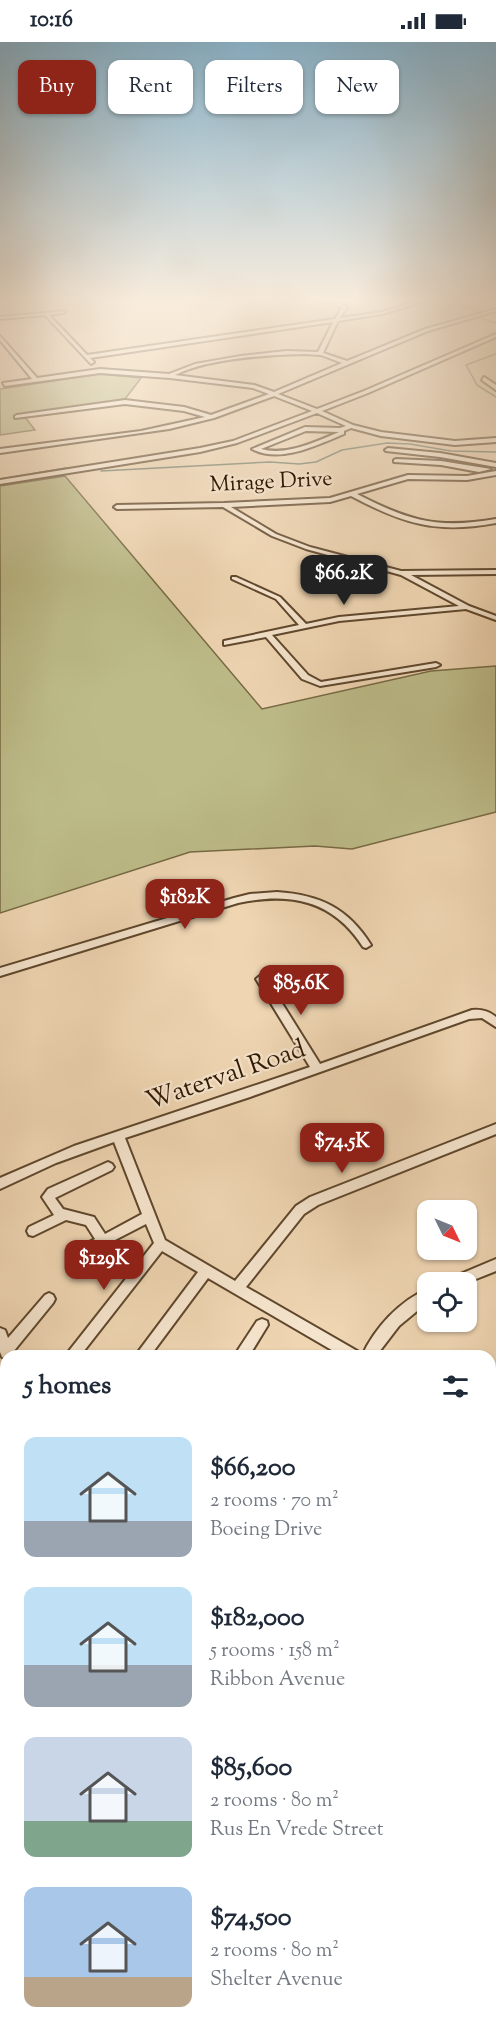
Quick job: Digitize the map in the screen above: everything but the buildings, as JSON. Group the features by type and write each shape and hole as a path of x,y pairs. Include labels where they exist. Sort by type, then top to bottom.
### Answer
{"street":[{"path":"0,451 170,427 212,417 276,394 340,422"},
{"path":"0,476 203,443 232,435 342,394"},
{"path":"0,482 208,448 242,440 357,394"},
{"path":"17,417 125,402 184,409 212,417"},
{"path":"301,417 317,416 381,434 444,442 496,440"},
{"path":"341,430 342,433 298,449 274,451 255,449 305,429 341,430 351,426"},
{"path":"388,450 440,455 496,466"},
{"path":"396,461 437,463 483,470 496,466"},
{"path":"414,471 447,472 470,469"},
{"name":"Mirage Drive","path":"117,507 174,504 224,506 320,501 353,494 408,477 475,477 496,473"},
{"path":"353,494 391,515 421,524 461,527 496,521"},
{"path":"224,506 260,528 300,545 328,555 401,573 467,607 496,618"},
{"path":"401,573 496,572"},
{"path":"234,578 278,598 303,625"},
{"path":"227,643 303,625 357,617 467,607"},
{"path":"268,634 304,677 320,684 436,664"},
{"path":"0,972 263,894 303,899 331,910 342,916 366,945"},
{"path":"261,979 317,1069"},
{"name":"Waterval Road","path":"0,1184 28,1169 118,1136 477,1012 496,1023"},
{"path":"238,1287 300,1210 314,1201 496,1129"},
{"path":"118,1136 160,1244 238,1287 342,1350"},
{"path":"103,1241 90,1221 65,1215 56,1210 49,1195 108,1167"},
{"path":"33,1231 65,1215"},
{"path":"86,1250 149,1216"},
{"path":"77,1350 160,1244"},
{"path":"477,1273 496,1265"},
{"path":"147,1350 206,1271"},
{"path":"9,1350 49,1299"},
{"path":"373,1350 393,1320 417,1301"},
{"path":"245,1350 262,1325"},
{"path":"0,1334 6,1350"}],"shaded area":[{"path":"0,394 129,394 125,399 24,416 35,430 0,435"},
{"path":"65,476 262,709 431,671 496,666 496,812 352,849 315,846 190,852 0,913 0,486"}],"waterway":[{"path":"491,394 496,397"},
{"path":"101,471 270,462 299,464 316,462 342,450 387,443 410,444 451,451 496,452"},
{"path":"0,479 66,468"}]}
